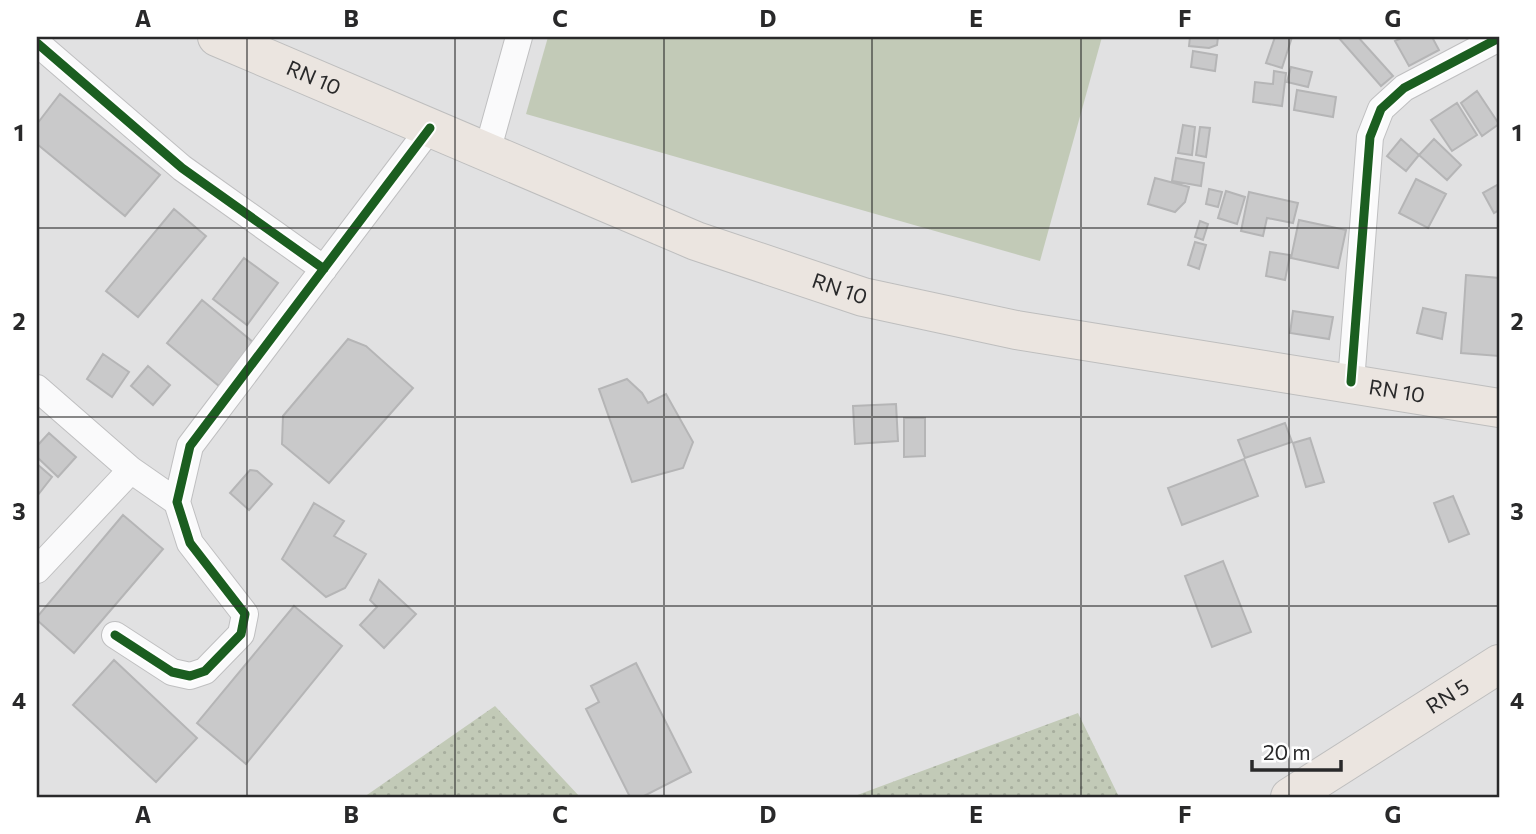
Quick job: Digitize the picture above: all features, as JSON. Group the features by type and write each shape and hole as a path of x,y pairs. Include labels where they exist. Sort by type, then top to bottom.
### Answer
{"main road":[{"name":"RN 10","path":"217,37 696,241 863,297 1016,330 1499,408"},
{"name":"RN 5","path":"1290,797 1499,664"}],"street":[{"path":"487,152 519,37"},
{"path":"1351,382 1370,137 1381,109 1404,88 1499,37"},
{"path":"37,43 182,168 324,269"},
{"path":"115,635 172,672 190,676 205,671 241,635 245,614 190,542 177,502 190,446 430,128"},
{"path":"37,388 63,414 131,470 177,502"},
{"path":"37,570 131,470"}],"green space":[{"path":"548,37 1102,37 1040,261 526,114"},
{"path":"495,706 580,797 364,797"},
{"path":"1078,713 1119,797 852,797"}],"building":[{"path":"1190,37 1218,37 1217,45 1209,48 1189,46"},
{"path":"1275,37 1292,37 1282,68 1266,63"},
{"path":"1338,37 1358,37 1393,76 1381,86"},
{"path":"1404,37 1432,37 1439,50 1409,66 1395,41"},
{"path":"1193,51 1217,55 1215,71 1191,67"},
{"path":"1291,67 1312,72 1308,87 1287,82"},
{"path":"1274,71 1286,73 1282,106 1253,102 1255,82 1273,84"},
{"path":"1297,90 1336,97 1333,117 1294,110"},
{"path":"1477,91 1499,124 1482,136 1461,103"},
{"path":"60,94 160,175 125,216 37,144 37,124"},
{"path":"1457,103 1477,135 1452,151 1431,120"},
{"path":"1183,125 1195,127 1192,155 1178,153"},
{"path":"1200,127 1210,128 1206,157 1196,155"},
{"path":"1401,139 1419,155 1406,171 1387,156"},
{"path":"1434,139 1461,165 1447,180 1419,155"},
{"path":"1176,158 1204,163 1201,186 1172,181"},
{"path":"1155,178 1189,187 1185,202 1175,212 1148,204"},
{"path":"1416,179 1446,194 1428,228 1399,213"},
{"path":"1499,184 1499,210 1494,213 1483,193"},
{"path":"1209,189 1222,192 1218,207 1206,204"},
{"path":"1226,191 1245,197 1237,224 1218,218"},
{"path":"1249,192 1298,203 1293,223 1267,218 1263,236 1241,231"},
{"path":"174,209 206,236 138,317 106,291"},
{"path":"1299,220 1346,230 1338,268 1291,258"},
{"path":"1200,221 1208,224 1203,240 1195,237"},
{"path":"1195,242 1206,245 1199,269 1188,265"},
{"path":"1270,252 1290,255 1285,280 1266,276"},
{"path":"244,258 278,283 247,325 213,299"},
{"path":"1466,275 1499,278 1499,356 1461,353"},
{"path":"202,300 254,343 219,386 167,343"},
{"path":"1423,308 1446,313 1442,339 1417,333"},
{"path":"1293,311 1333,317 1329,339 1290,333"},
{"path":"348,339 366,346 413,388 329,483 282,444 283,416"},
{"path":"103,354 129,372 112,397 87,379"},
{"path":"148,366 170,385 153,405 131,386"},
{"path":"627,379 648,403 666,394 693,442 683,468 632,482 599,389"},
{"path":"896,404 898,441 855,444 853,406"},
{"path":"904,418 925,418 925,456 904,457"},
{"path":"1285,423 1292,442 1245,458 1238,440"},
{"path":"49,433 76,457 58,477 37,457 37,446"},
{"path":"1310,438 1324,482 1306,487 1293,443"},
{"path":"1244,459 1258,496 1182,525 1168,488"},
{"path":"37,464 52,477 37,496"},
{"path":"250,470 257,471 272,484 249,510 230,493"},
{"path":"1453,496 1469,534 1449,542 1434,503"},
{"path":"314,503 344,521 334,536 366,554 345,588 326,597 282,559"},
{"path":"123,515 163,549 74,653 37,620 37,617"},
{"path":"1223,561 1251,632 1212,647 1185,576"},
{"path":"379,580 416,614 384,648 360,625 377,607 370,600"},
{"path":"294,606 342,646 246,764 197,723"},
{"path":"114,660 197,738 156,782 73,705"},
{"path":"636,663 691,772 642,797 630,797 586,709 599,702 591,686"}],"cycle path":[{"path":"1351,382 1370,137 1381,109 1404,88 1499,38"},
{"path":"37,43 182,168 324,269"},
{"path":"115,635 172,672 190,676 205,671 241,634 245,614 190,543 177,502 190,446 430,128"}]}
